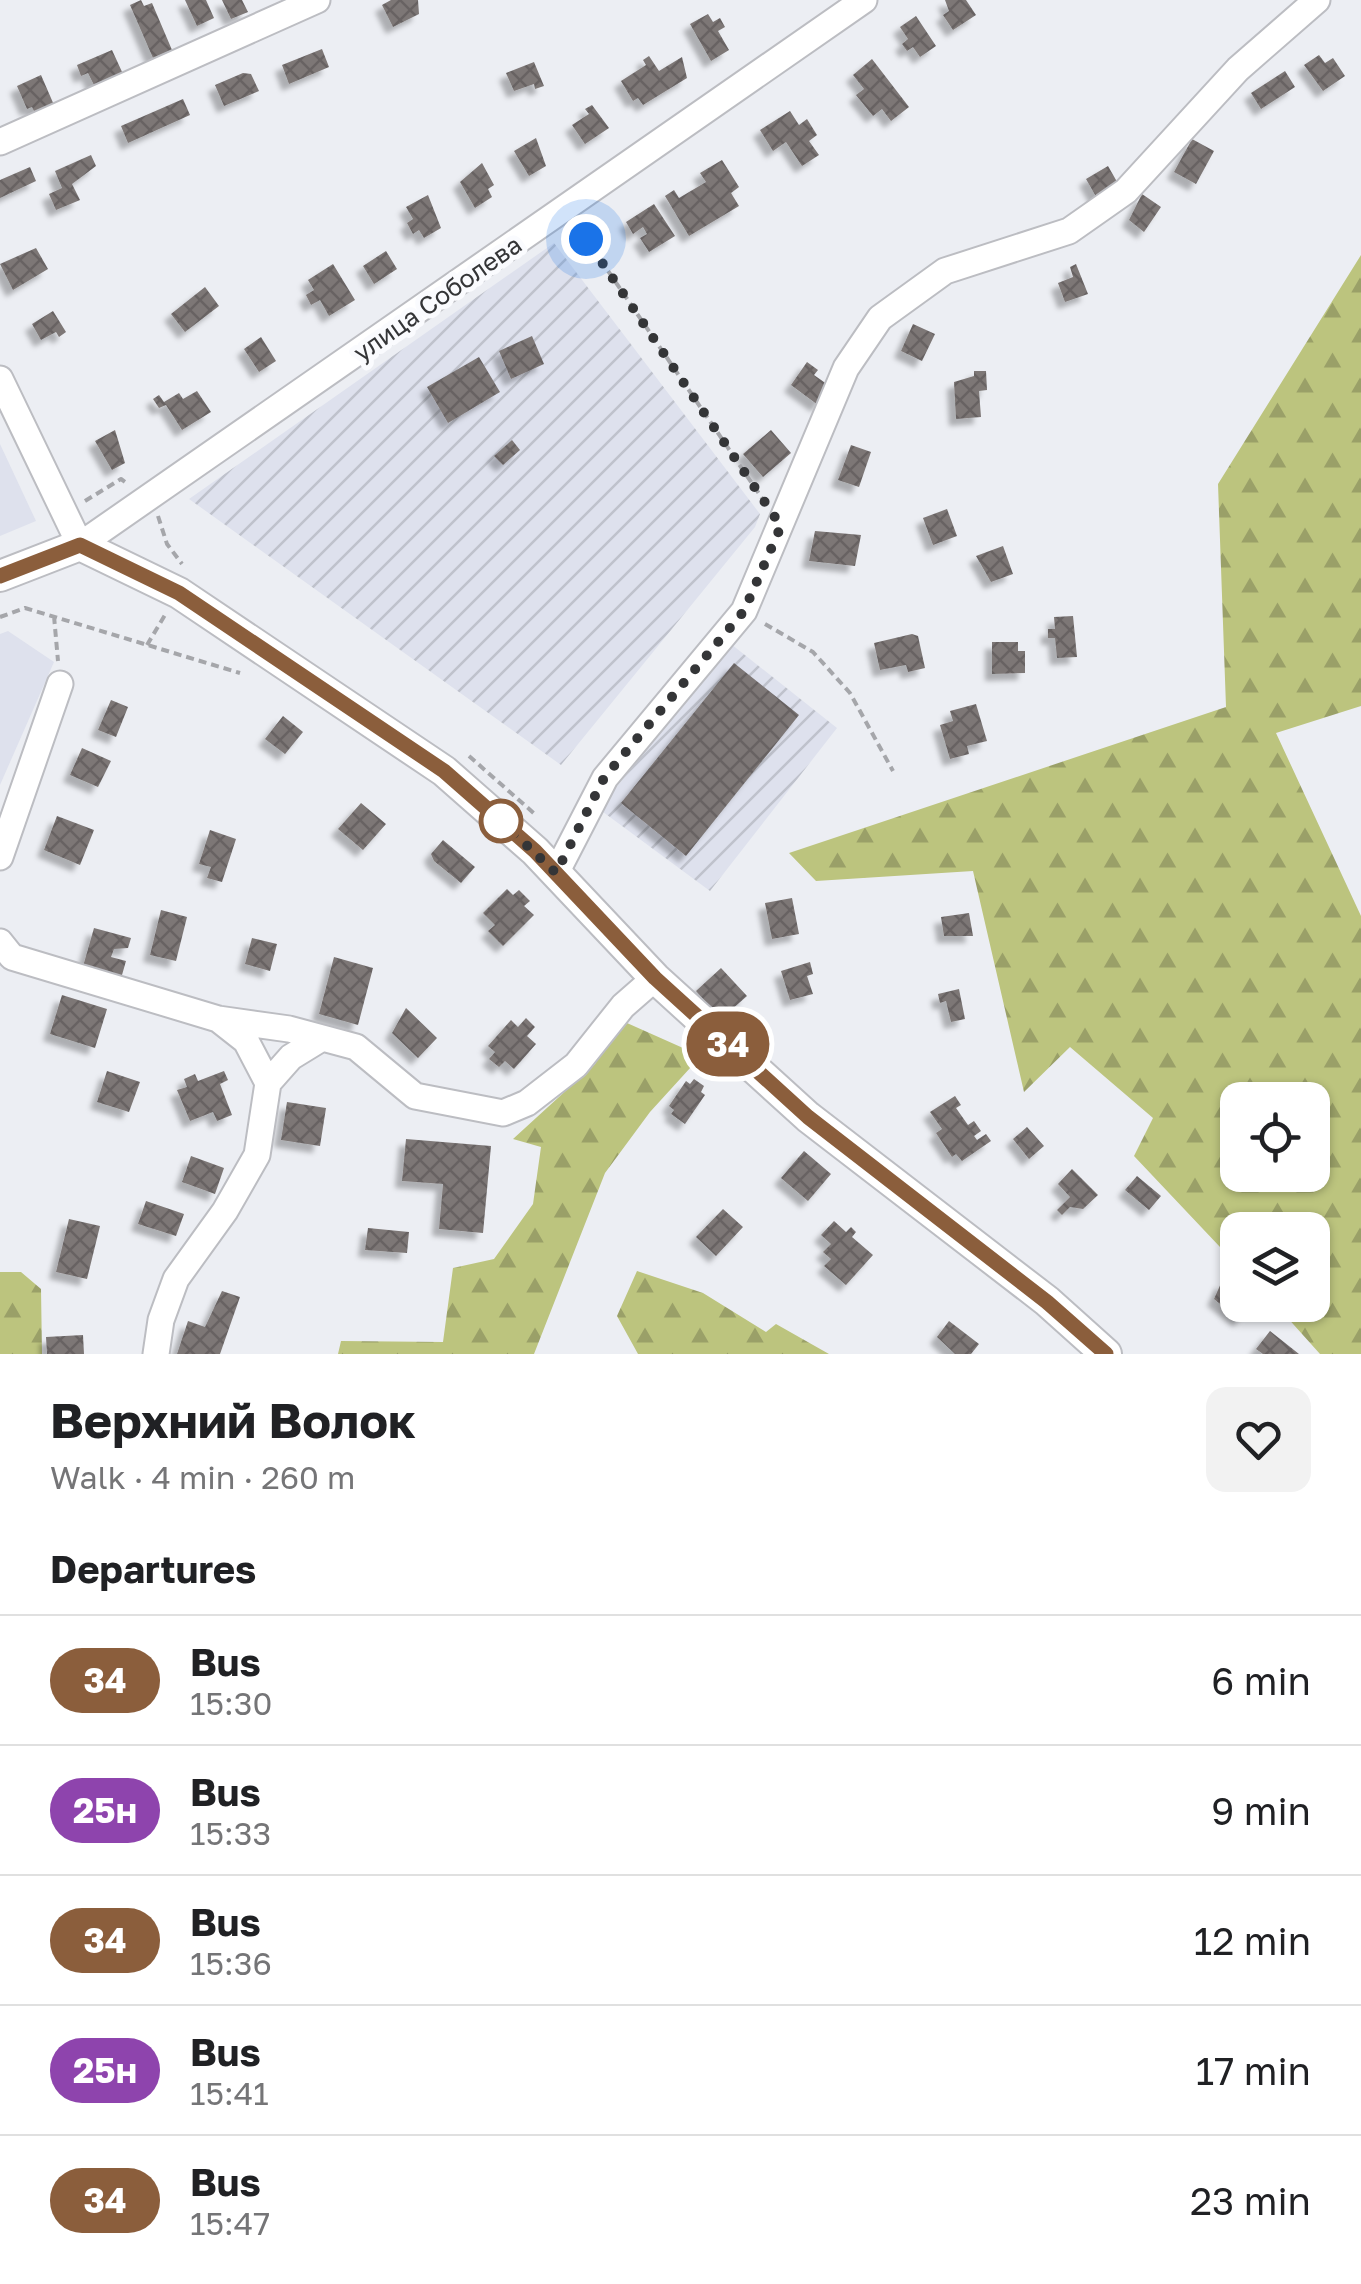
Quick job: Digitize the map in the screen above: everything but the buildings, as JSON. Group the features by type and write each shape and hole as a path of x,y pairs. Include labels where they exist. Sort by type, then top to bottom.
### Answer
{"main road":[{"name":"улица Соболева","path":"0,576 80,545"},
{"path":"80,545 179,593 444,771 556,873 655,978 808,1117 1047,1302 1106,1354"}],"street":[{"path":"0,142 317,0"},
{"name":"улица Соболева","path":"80,545 864,0"},
{"path":"556,873 604,778 744,611 846,368 880,318 945,271 1069,231 1126,192 1238,69 1318,0"},
{"path":"0,379 80,545"},
{"path":"0,857 60,684"},
{"path":"0,942 12,957 218,1019 356,1047 415,1096 503,1113 527,1103 576,1065 622,1006 655,978"},
{"path":"218,1019 246,1041 268,1083"},
{"path":"156,1354 161,1320 176,1279 225,1211 257,1155 268,1083 291,1057 322,1038"}],"path":[{"path":"564,208 781,526"},
{"path":"148,645 179,593"},
{"path":"0,618 25,608 240,673"},
{"path":"744,611 813,652 850,692 893,771"},
{"path":"54,616 60,684"}],"shaded area":[{"path":"554,243 760,514 755,527 561,765 189,499"},
{"path":"0,444 36,521 0,536"},
{"path":"8,631 54,662 0,785 0,634"},
{"path":"731,644 837,728 710,891 599,809"}],"green space":[{"path":"1361,255 1361,706 1276,733 1361,916 1361,1354 1320,1354 1291,1322 1330,1322 1330,1212 1220,1212 1220,1247 1134,1156 1153,1118 1070,1047 1024,1092 973,871 816,881 789,853 1226,707 1218,484"},
{"path":"618,1019 701,1056 650,1112 605,1173 534,1354 338,1354 341,1341 443,1342 453,1268 494,1259 533,1204 541,1147 513,1139 595,1064"},
{"path":"637,1271 703,1293 766,1332 776,1324 829,1354 638,1354 617,1316"},
{"path":"0,1272 21,1272 41,1289 42,1354 0,1354"}],"bus line":[{"name":"34","path":"0,576 80,545 179,593 444,771 535,851 655,978 808,1117 1047,1302 1106,1354"}],"route":[{"path":"501,821 556,873 604,778 744,611 781,526 586,239"}]}
